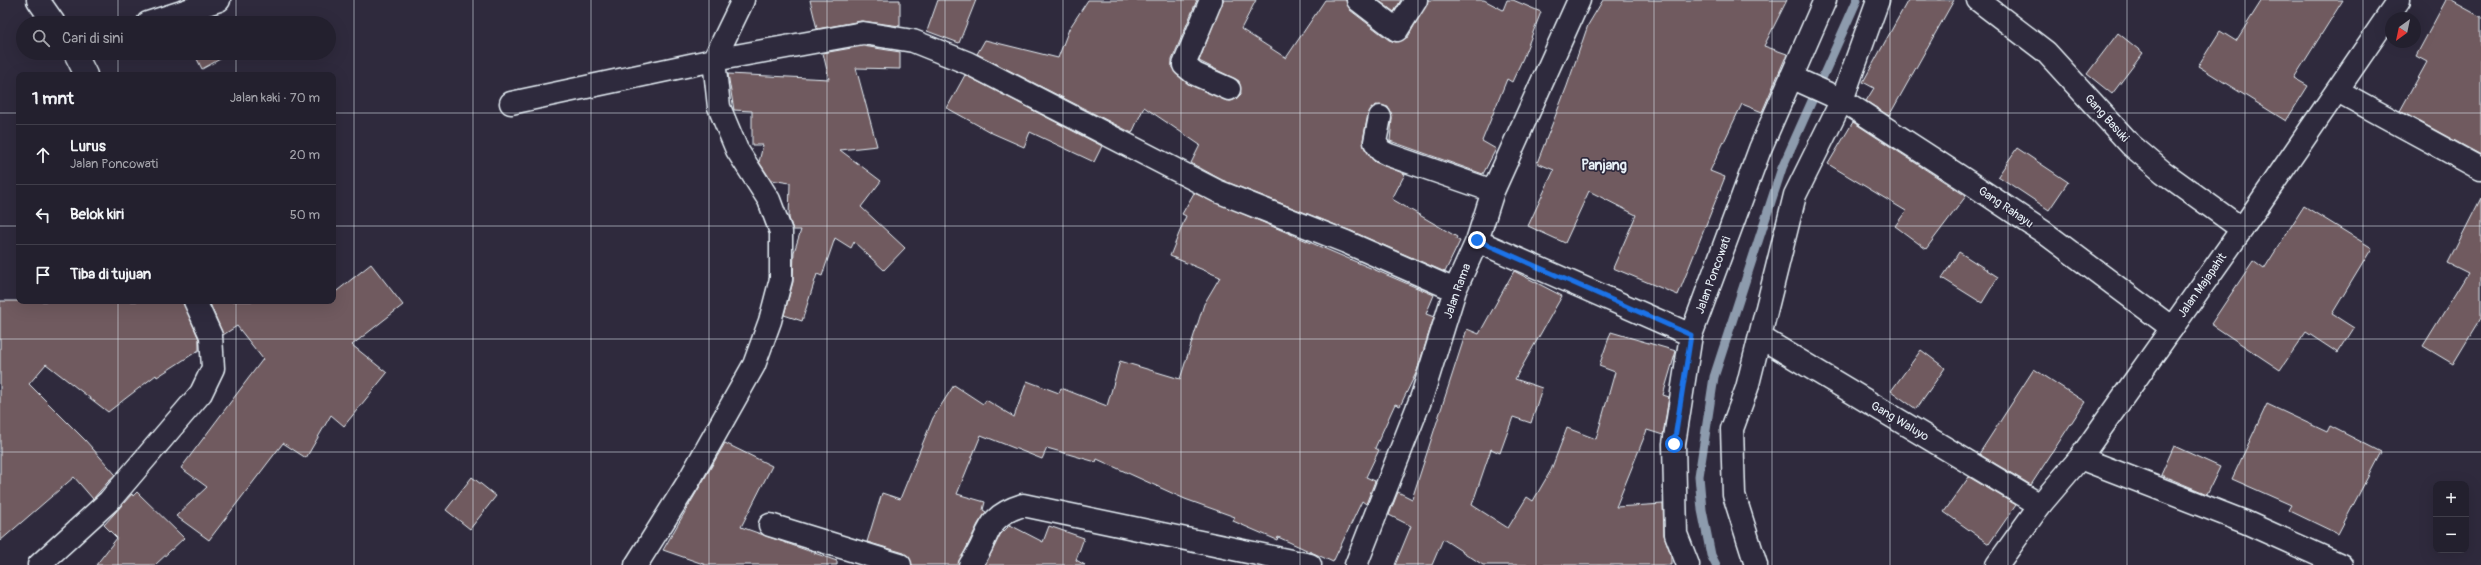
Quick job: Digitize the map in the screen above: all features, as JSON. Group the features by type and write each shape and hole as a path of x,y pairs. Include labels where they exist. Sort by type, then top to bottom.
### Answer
{"street":[{"path":"38,0 49,16"},
{"path":"170,16 219,0"},
{"path":"636,565 687,484 754,365 770,321 781,279 781,232 769,200 737,150 719,107 714,60 743,0"},
{"path":"1211,0 1184,65 1195,74 1229,89"},
{"path":"1358,0 1397,30 1416,0"},
{"name":"Jalan Rama","path":"1356,565 1422,396 1455,290 1477,240 1493,192 1579,0"},
{"name":"Jalan Poncowati","path":"1688,565 1676,534 1674,444 1691,335 1760,149 1796,79 1825,0"},
{"path":"1756,565 1734,494 1732,429 1747,388 1795,195 1838,98 1878,0"},
{"name":"Gang Basuki","path":"1978,0 2046,52 2076,83 2108,122 2142,154 2163,172 2242,229"},
{"name":"Jalan Majapahit","path":"1997,565 2040,505 2080,458 2242,229 2400,0"},
{"path":"511,102 714,60 863,33 913,41 968,63 1218,191 1346,242 1455,290"},
{"path":"78,60 84,72"},
{"name":"Gang Rahayu","path":"1796,79 1838,98 2045,233 2172,328"},
{"path":"2338,91 2481,168"},
{"path":"1380,117 1375,142 1385,153 1493,192"},
{"path":"1477,240 1691,335"},
{"path":"39,565 109,501 201,393 213,368 212,342 211,336 196,304"},
{"name":"Gang Waluyo","path":"1760,337 2040,505"},
{"path":"2080,458 2245,522 2341,565"},
{"path":"970,565 975,558 991,523 1006,510 1023,505 1310,565"},
{"path":"770,525 900,565"}],"building":[{"path":"810,0 900,0 900,26 861,21 817,29"},
{"path":"938,0 976,0 959,43 927,31"},
{"path":"1088,0 1197,0 1172,60 1172,68 1190,85 1230,101 1236,99 1241,94 1239,81 1199,61 1223,0 1256,0 1241,29 1286,58 1325,0 1346,0 1350,10 1389,40 1396,42 1408,37 1428,0 1484,0 1503,10 1507,0 1513,0 1541,12 1512,82 1507,79 1482,141 1496,149 1483,174 1390,141 1392,119 1388,107 1376,105 1368,114 1363,140 1365,149 1375,162 1405,174 1392,199 1457,237 1456,239 1460,241 1445,272 1351,231 1222,180 1191,163 1200,145 1144,107 1132,133 977,54 985,40 1058,58 1069,29"},
{"path":"1378,0 1401,0 1394,12"},
{"path":"1603,0 1787,0 1764,46 1787,54 1762,112 1742,104 1710,171 1725,177 1678,295 1613,268 1636,215 1589,191 1565,243 1528,226 1554,170 1537,163 1567,86 1588,25"},
{"path":"1908,0 1954,0 1889,116 1866,101 1874,88 1863,82"},
{"path":"2262,0 2343,0 2294,78 2308,86 2286,121 2198,66 2220,31 2236,41"},
{"path":"2446,0 2450,0 2481,17 2481,155 2400,111 2427,62 2416,56"},
{"path":"2118,33 2143,53 2112,94 2087,74"},
{"path":"863,46 900,52 900,69 856,68 877,146 840,150 881,181 861,207 905,248 884,270 854,242 851,248 835,238 822,276 817,274 802,321 784,315 793,282 794,252 801,230 793,230 789,218 790,183 771,180 759,162 763,145 752,145 752,111 734,110 728,74 829,79 823,53"},
{"path":"198,60 218,60 202,69"},
{"path":"965,75 1102,146 1094,162 1030,132 1024,147 992,133 947,108"},
{"path":"1853,122 1966,196 1926,249 1895,226 1906,211 1828,164"},
{"path":"2017,148 2068,182 2049,210 1998,176"},
{"path":"1194,193 1434,295 1426,314 1434,317 1417,371 1400,406 1395,404 1375,448 1379,450 1366,477 1375,481 1366,504 1362,501 1333,562 1278,537 1277,540 1233,521 1235,517 1185,499 1097,459 1096,462 1047,448 1042,459 981,435 957,494 985,502 983,510 986,512 978,524 958,565 912,565 909,557 904,553 867,542 882,493 900,499 933,418 954,385 983,404 986,400 1014,417 1027,381 1059,393 1061,388 1107,406 1120,361 1180,379 1204,304 1220,277 1170,256 1186,216 1182,214"},
{"path":"2481,198 2481,318 2453,364 2423,346 2468,273 2448,263"},
{"path":"2304,206 2372,248 2332,314 2354,328 2338,353 2306,332 2280,370 2211,324 2253,261 2264,269"},
{"path":"1959,252 1998,277 1982,303 1942,278"},
{"path":"371,264 403,305 352,345 387,373 344,426 331,415 306,458 283,443 209,540 176,516 207,487 181,468 263,359 237,326 223,335 210,304 336,304 336,292"},
{"path":"1514,271 1562,296 1515,379 1542,388 1531,423 1513,417 1500,453 1491,449 1472,505 1508,528 1527,497 1533,501 1551,470 1567,428 1596,439 1615,372 1599,366 1611,332 1676,351 1663,395 1669,397 1663,435 1647,430 1616,507 1663,504 1664,535 1671,555 1671,565 1483,565 1443,539 1432,565 1395,565 1411,526 1389,515 1398,492 1412,499 1467,329 1479,334"},
{"path":"0,301 16,301 16,304 184,304 199,339 199,350 157,377 156,375 108,412 46,364 29,384 85,440 115,474 93,499 74,477 0,541"},
{"path":"1921,350 1945,368 1916,409 1891,391"},
{"path":"2034,369 2085,402 2031,485 1979,454"},
{"path":"2267,404 2327,432 2330,426 2381,452 2338,534 2288,510 2291,505 2232,479"},
{"path":"725,443 772,466 741,527 837,561 837,565 706,565 663,550"},
{"path":"2174,446 2220,467 2207,494 2161,475"},
{"path":"472,477 496,496 470,529 446,510"},
{"path":"1969,477 2016,505 1989,544 1944,512"},
{"path":"137,492 184,538 155,565 96,565 117,538 104,525 132,494 133,496"},
{"path":"1010,525 1043,542 1049,526 1084,538 1076,560 1085,565 985,565 1000,535"}],"waterway":[{"path":"1716,565 1711,555 1702,510 1699,476 1714,377 1782,168 1857,0"}],"district":[{"name":"Panjang","path":"1604,165"}],"route":[{"path":"1477,240 1691,335 1674,444"}]}
